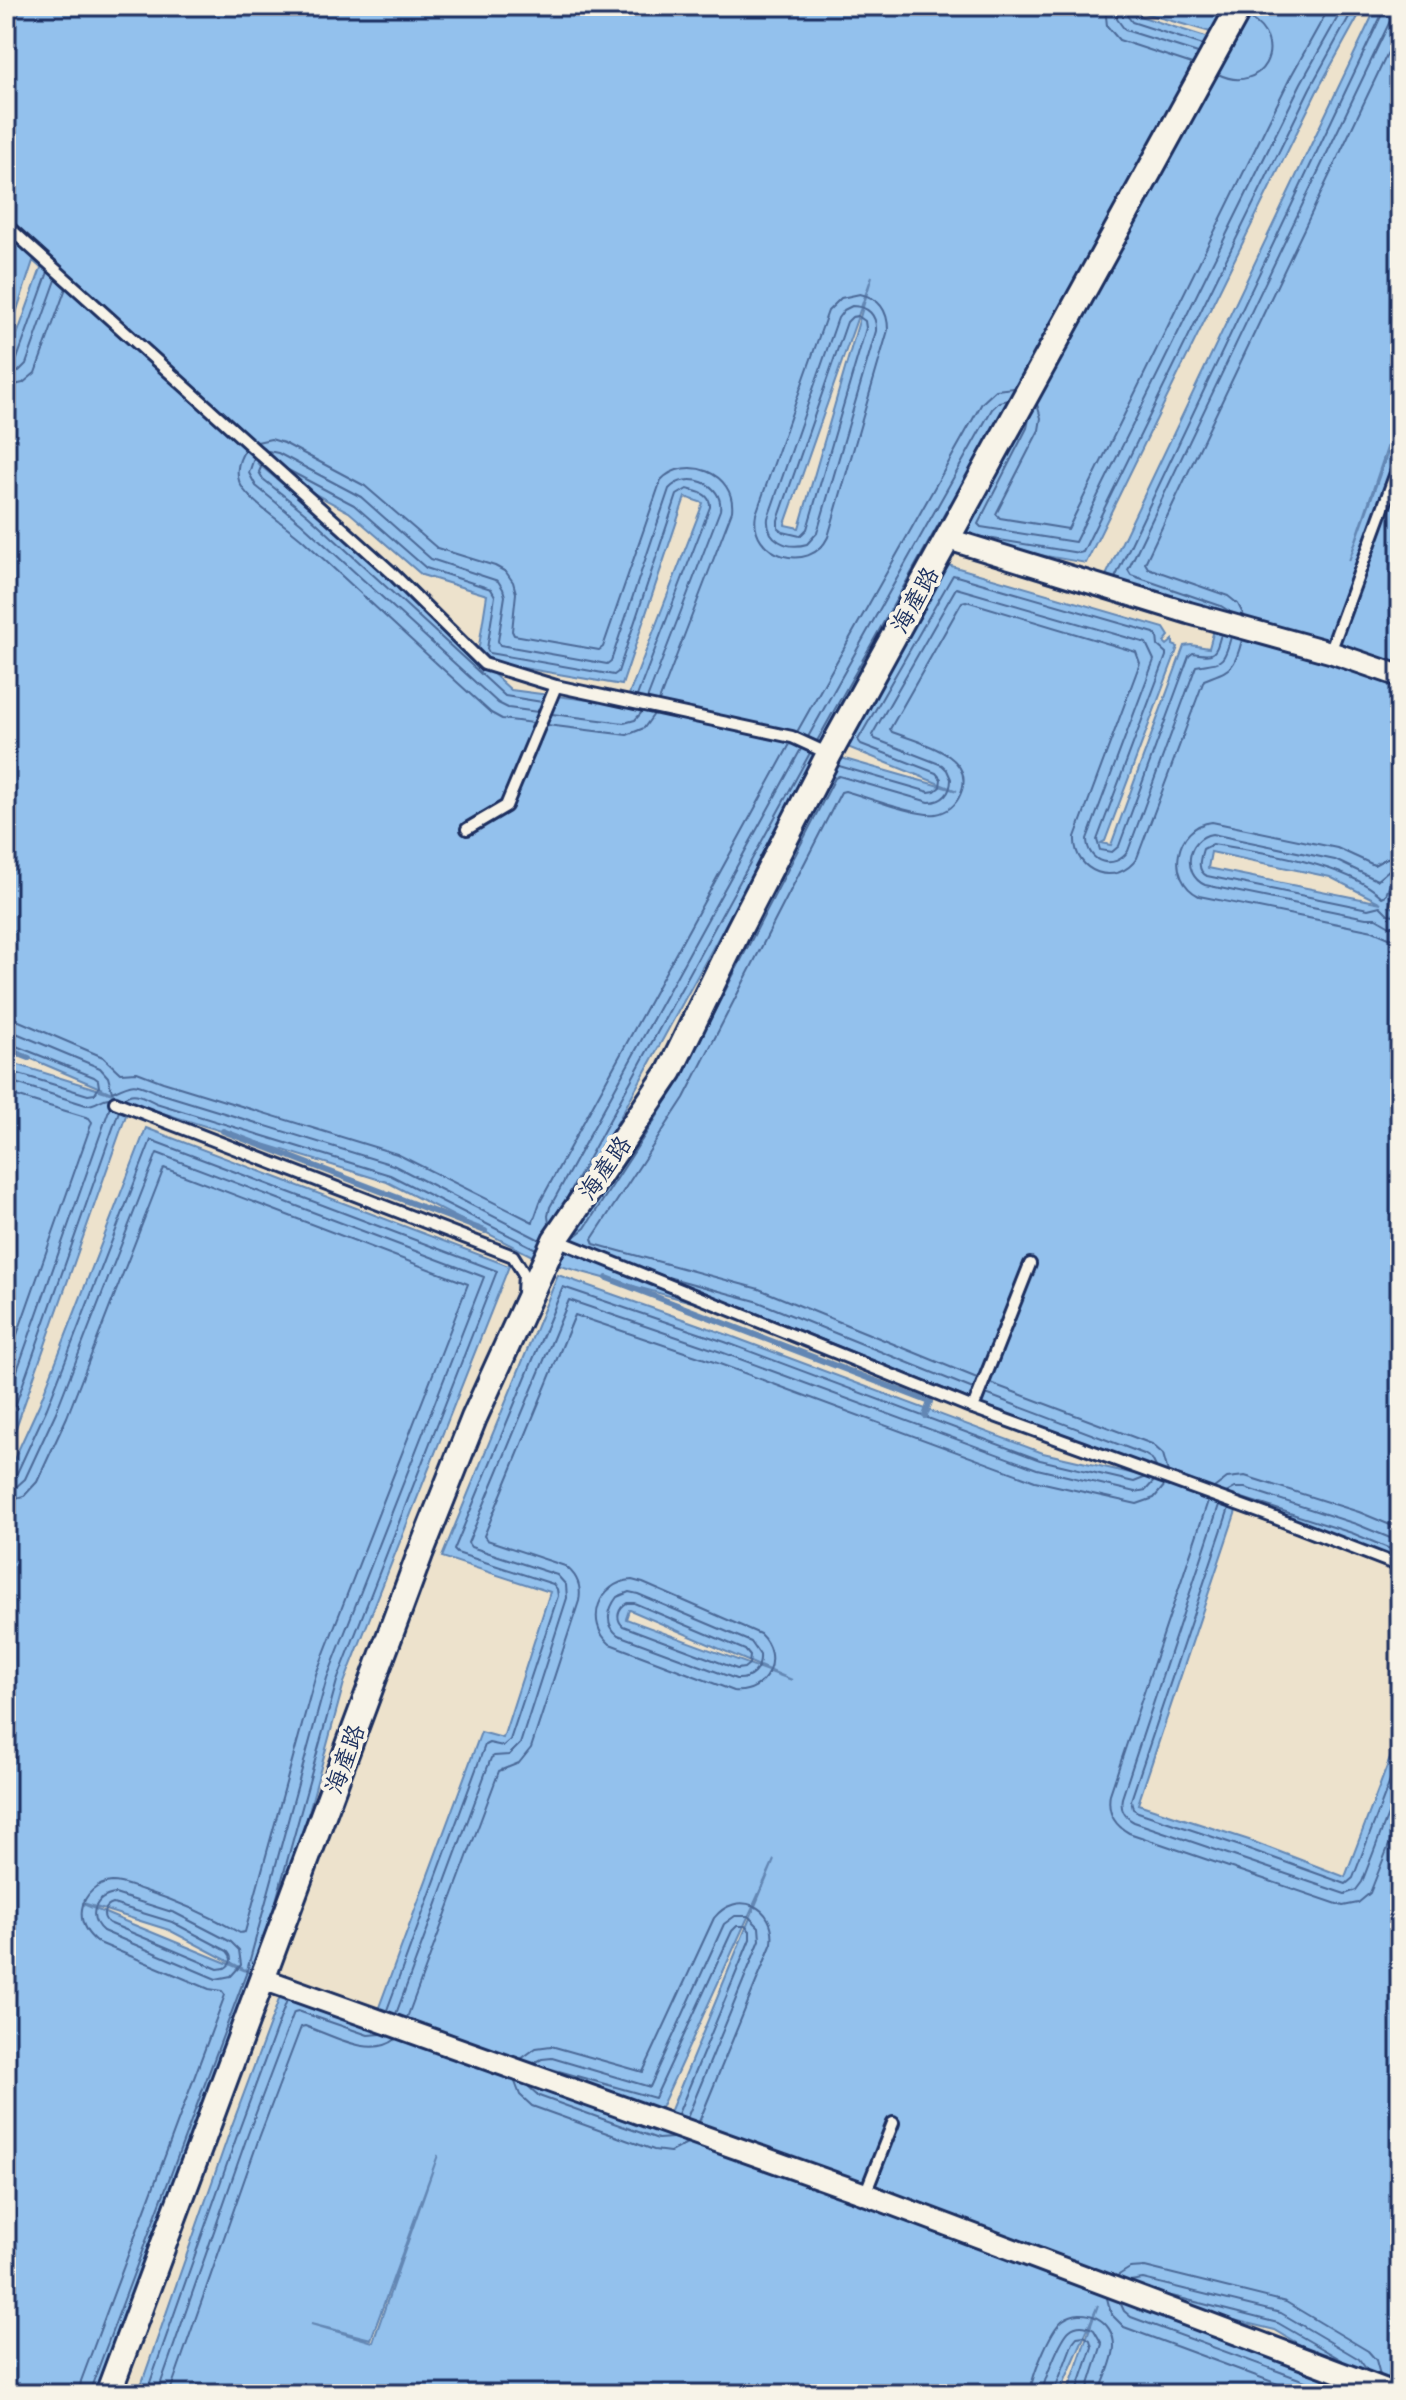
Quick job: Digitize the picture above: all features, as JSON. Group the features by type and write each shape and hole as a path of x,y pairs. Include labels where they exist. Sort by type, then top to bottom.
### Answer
{"street":[{"name":"海產路","path":"108,2394 420,1554 474,1418 522,1309 555,1240 670,1071 829,754 1240,6"},
{"path":"948,539 1189,613 1330,652 1400,676"},
{"path":"263,1979 865,2194 1397,2394"}],"lane":[{"path":"6,225 391,572 484,664 556,686 792,737 829,754"},
{"path":"1330,652 1400,462"},
{"path":"467,829 506,806 556,686"},
{"path":"115,1102 513,1256 524,1274 522,1309"},
{"path":"555,1240 973,1408 1400,1566"},
{"path":"973,1408 1030,1264"},
{"path":"865,2194 893,2123"}],"water":[{"path":"6,6 1108,6 1212,39 1214,33 1119,6 1226,6 1220,22 1229,6 1364,6 1317,91 1086,563 948,539 830,734 549,1247 658,1083 827,754 957,791 845,746 948,565 1164,628 1169,636 1164,642 1167,645 1173,640 1173,645 1178,647 1105,841 1101,843 1111,845 1184,646 1209,648 1215,626 1317,659 1102,584 1377,6 1400,6 1400,409 1349,561 1400,418 1400,874 1389,906 1398,909 1400,901 1400,1561 1350,1541 1238,1505 1138,1804 1249,1840 1345,1877 1400,1732 1400,2295 1392,2319 1400,2300 1400,2394 1067,2394 1098,2305 1059,2394 138,2394 284,1986 375,2018 481,1732 503,1738 550,1592 442,1557 558,1275 1043,1453 1156,1479 750,1318 542,1261 387,1182 131,1101 6,1456 6,1061 119,1096 6,1048 6,366 41,268 33,261 6,344","holes":["872,276 799,528 785,524","257,463 349,512 422,575 487,595 477,659 313,509","685,497 703,503 625,705 511,690 478,660 622,685","1211,852 1330,877 1381,903 1208,868","629,1610 630,1610 792,1680 626,1619","774,1860 666,2122 496,2060 660,2110","438,2155 373,2342 311,2324 371,2339","1115,2291 1275,2330 1362,2382"]},
{"path":"146,1128 509,1266 344,1683 263,1979 108,2394 35,2394 6,2384 6,1477 39,1405","holes":["83,1903 169,1930 251,1973"]}],"waterway":[{"path":"6,1049 29,1058"},
{"path":"223,1131 485,1231"},
{"path":"607,1278 930,1402 925,1416"}]}
